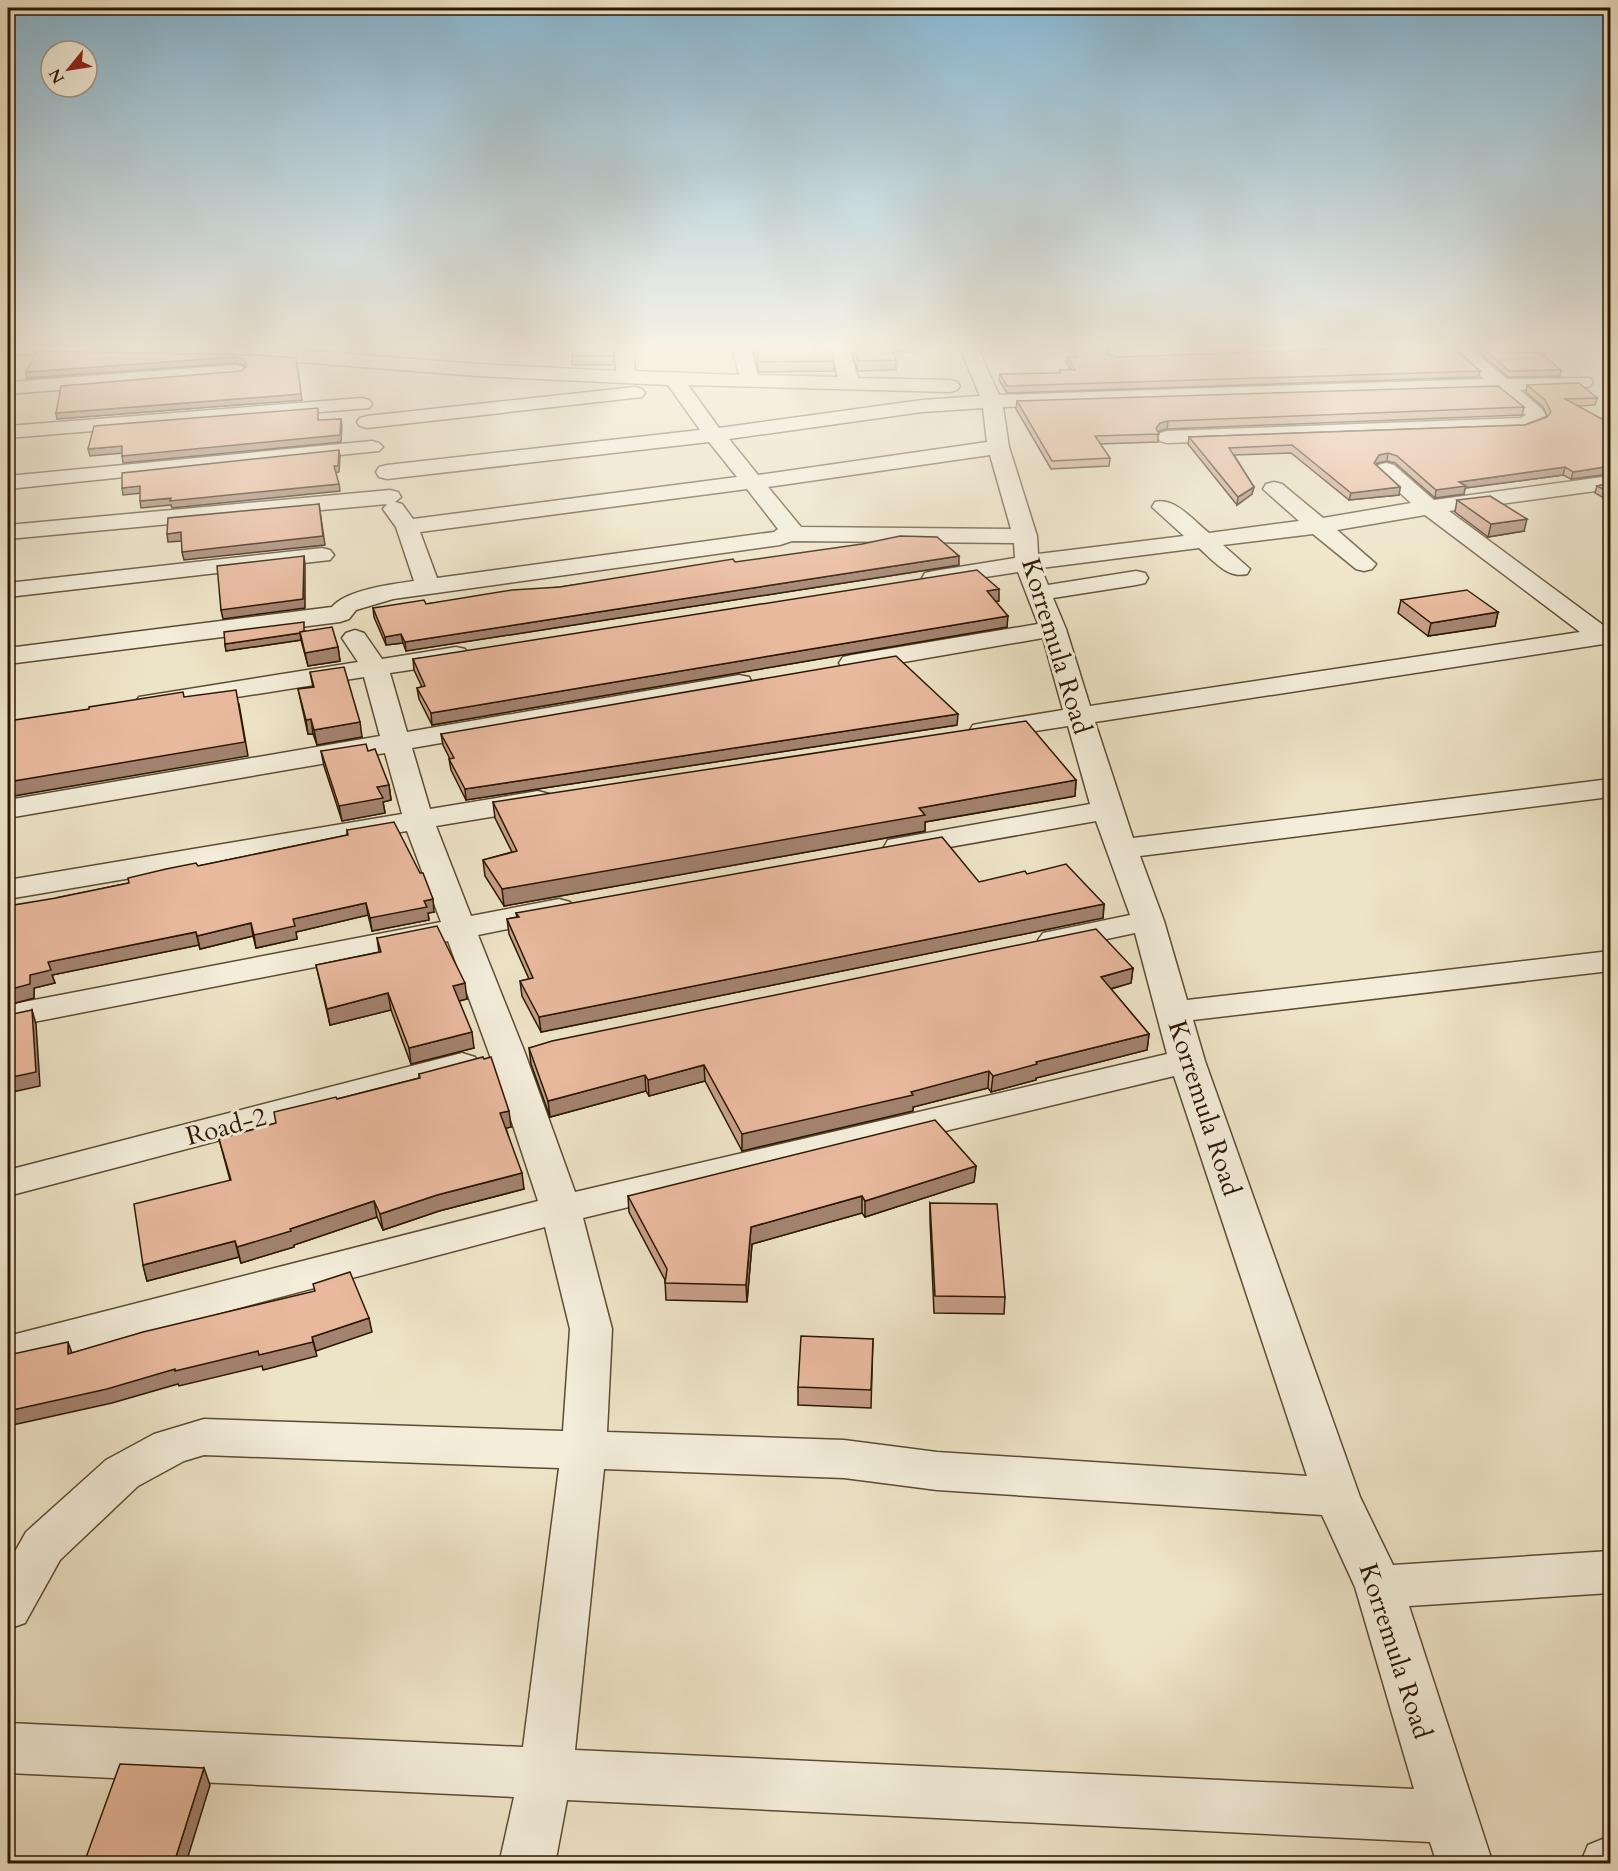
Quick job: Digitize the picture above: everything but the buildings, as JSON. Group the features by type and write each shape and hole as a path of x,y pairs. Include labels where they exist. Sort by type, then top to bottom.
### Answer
{"street":[{"path":"369,433 372,447 387,472 386,486 394,511 406,527 428,587"},
{"path":"387,472 726,433"},
{"name":"Korremula Road","path":"996,433 1031,564 1053,629 1107,810 1148,921 1187,1061 1337,1497 1380,1587 1457,1840"},
{"path":"1165,433 1179,454"},
{"path":"1167,437 1268,433"},
{"path":"714,435 792,531 790,534"},
{"path":"8,483 372,447"},
{"path":"406,527 753,482 998,447"},
{"path":"1386,470 1429,507 1606,636"},
{"path":"911,582 1318,526 1429,507 1611,482"},
{"path":"1274,489 1364,564"},
{"path":"8,532 390,497"},
{"path":"1163,507 1238,569"},
{"path":"8,656 340,615 347,605 359,600 428,587 780,538 790,534 1136,579"},
{"path":"8,590 322,555"},
{"path":"830,667 1053,629"},
{"path":"961,735 1606,636"},
{"path":"355,638 375,668 394,742 418,819 507,1053 561,1209 591,1329 584,1448 546,1774 528,1863"},
{"path":"126,706 480,651"},
{"path":"8,808 759,679"},
{"path":"1121,849 1611,788"},
{"path":"8,890 559,797"},
{"path":"871,852 1107,810"},
{"path":"8,1016 589,903"},
{"path":"1020,947 1148,921"},
{"path":"1173,1012 1611,961"},
{"name":"Road-2","path":"8,1183 507,1053 542,1046"},
{"path":"8,1353 561,1209 1187,1061"},
{"path":"8,1608 43,1546 122,1473 170,1447 204,1437 584,1448 844,1459 937,1471 1337,1497"},
{"path":"1380,1587 1611,1572"},
{"path":"8,1748 546,1774 1457,1840"}]}
